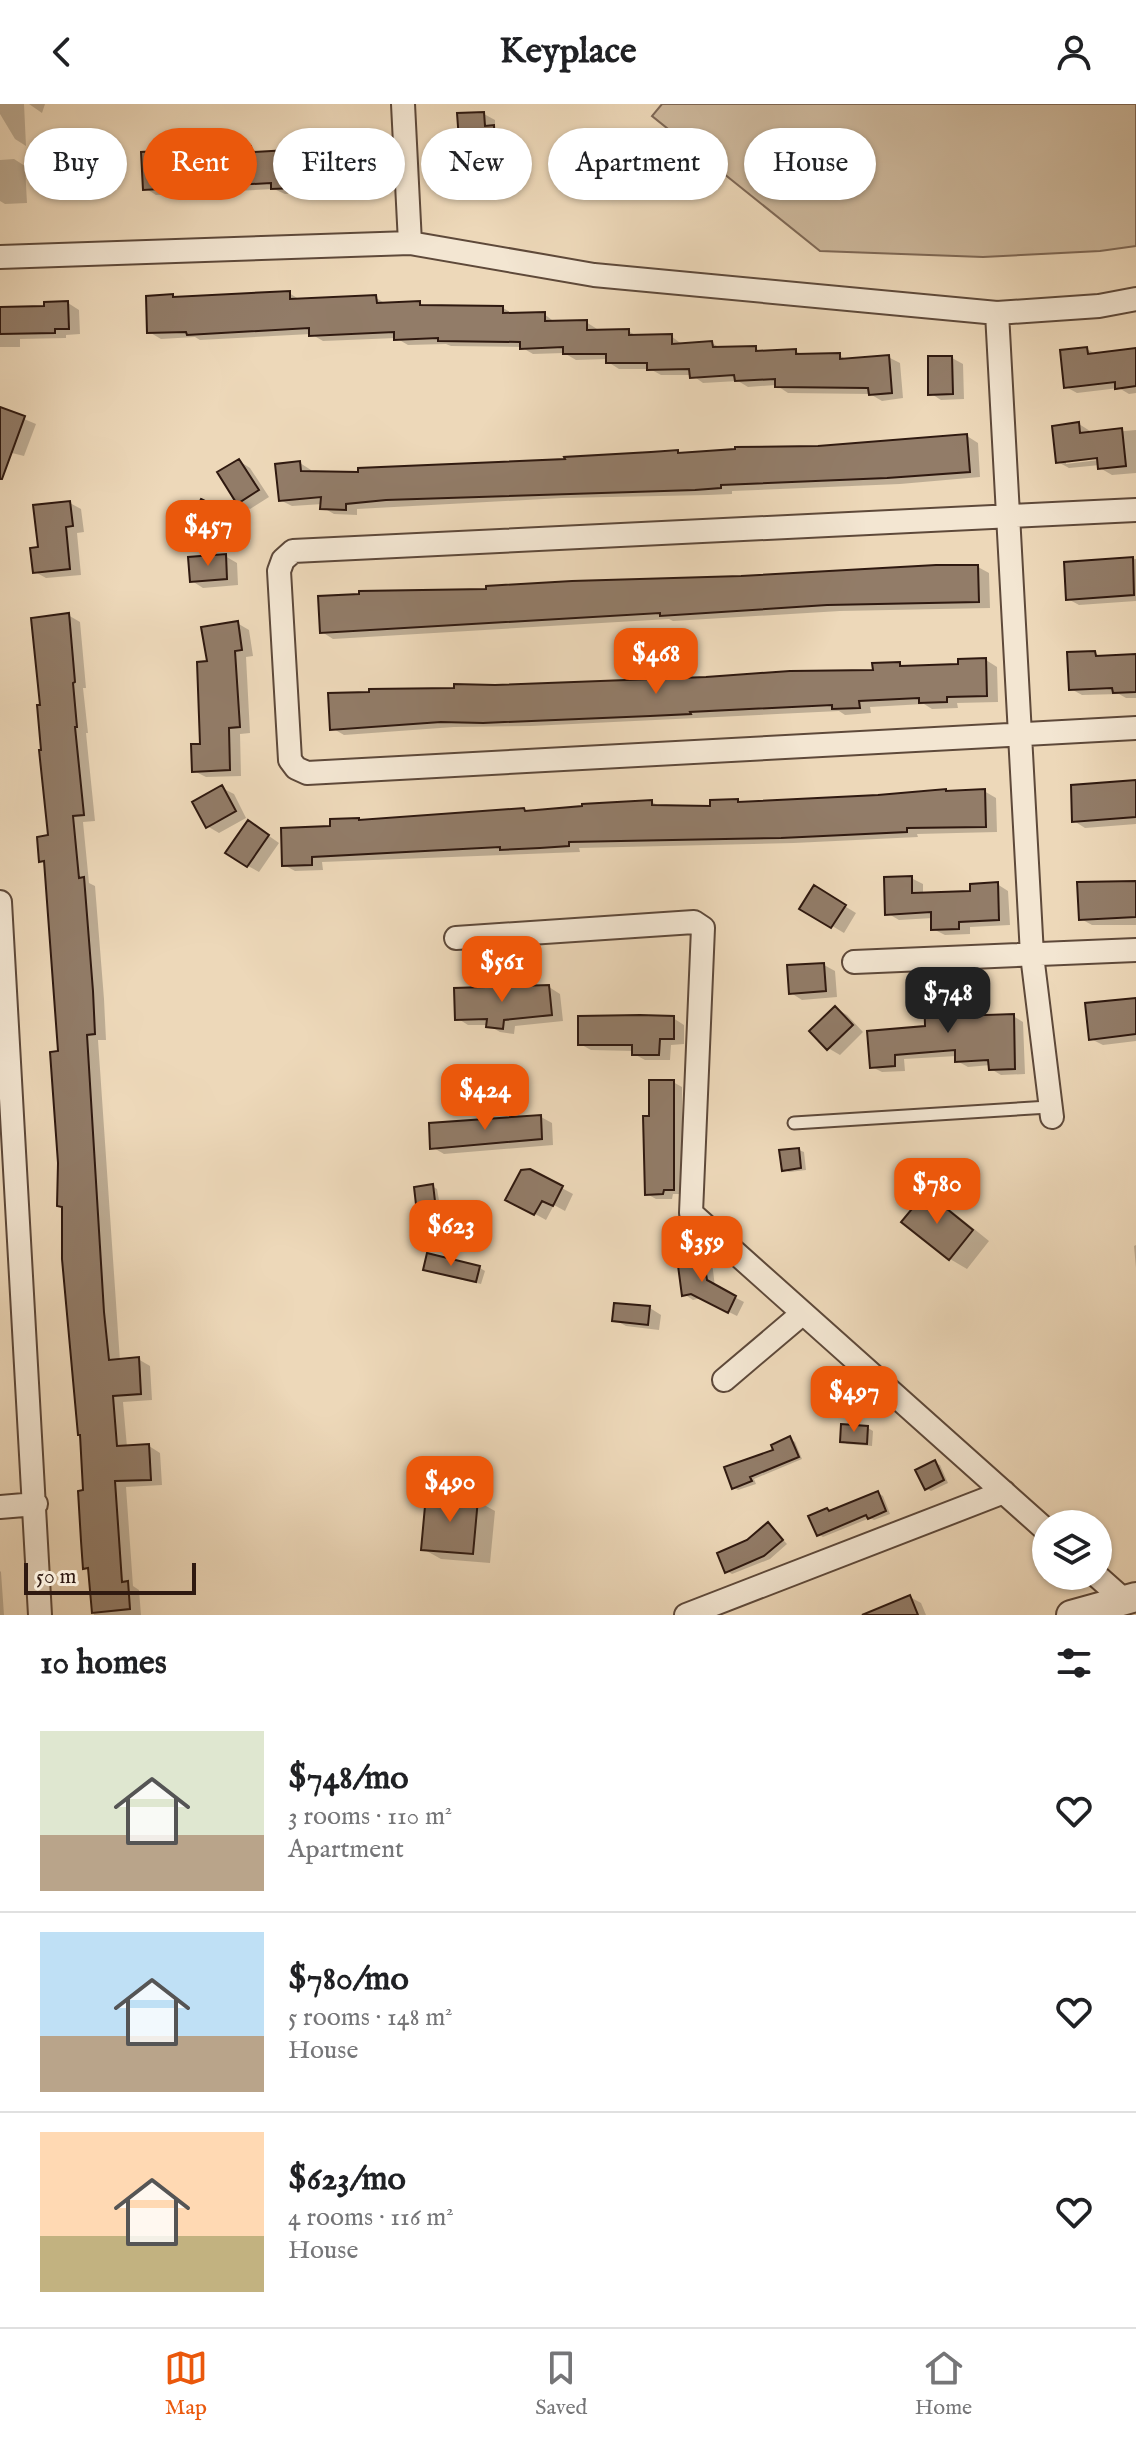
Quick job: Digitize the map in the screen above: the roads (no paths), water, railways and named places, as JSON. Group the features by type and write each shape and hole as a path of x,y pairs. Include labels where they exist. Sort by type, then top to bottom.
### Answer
{"street":[{"path":"403,104 410,243"},
{"path":"0,257 410,243 594,275 997,313 1099,306 1136,299"},
{"path":"997,313 1032,955 1050,1112"},
{"path":"1136,510 293,551 283,560 279,571 290,760 296,768 307,773 1136,728"},
{"path":"0,902 40,1615"},
{"path":"456,938 694,922 703,928 691,1213 1032,1517"},
{"path":"854,962 1136,950"},
{"path":"724,1380 803,1313"},
{"path":"686,1615 1004,1492"},
{"path":"0,1507 36,1504"},
{"path":"1112,1586 1130,1598"},
{"path":"1071,1615 1130,1598"}],"lane":[{"path":"794,1123 1050,1112"}]}
